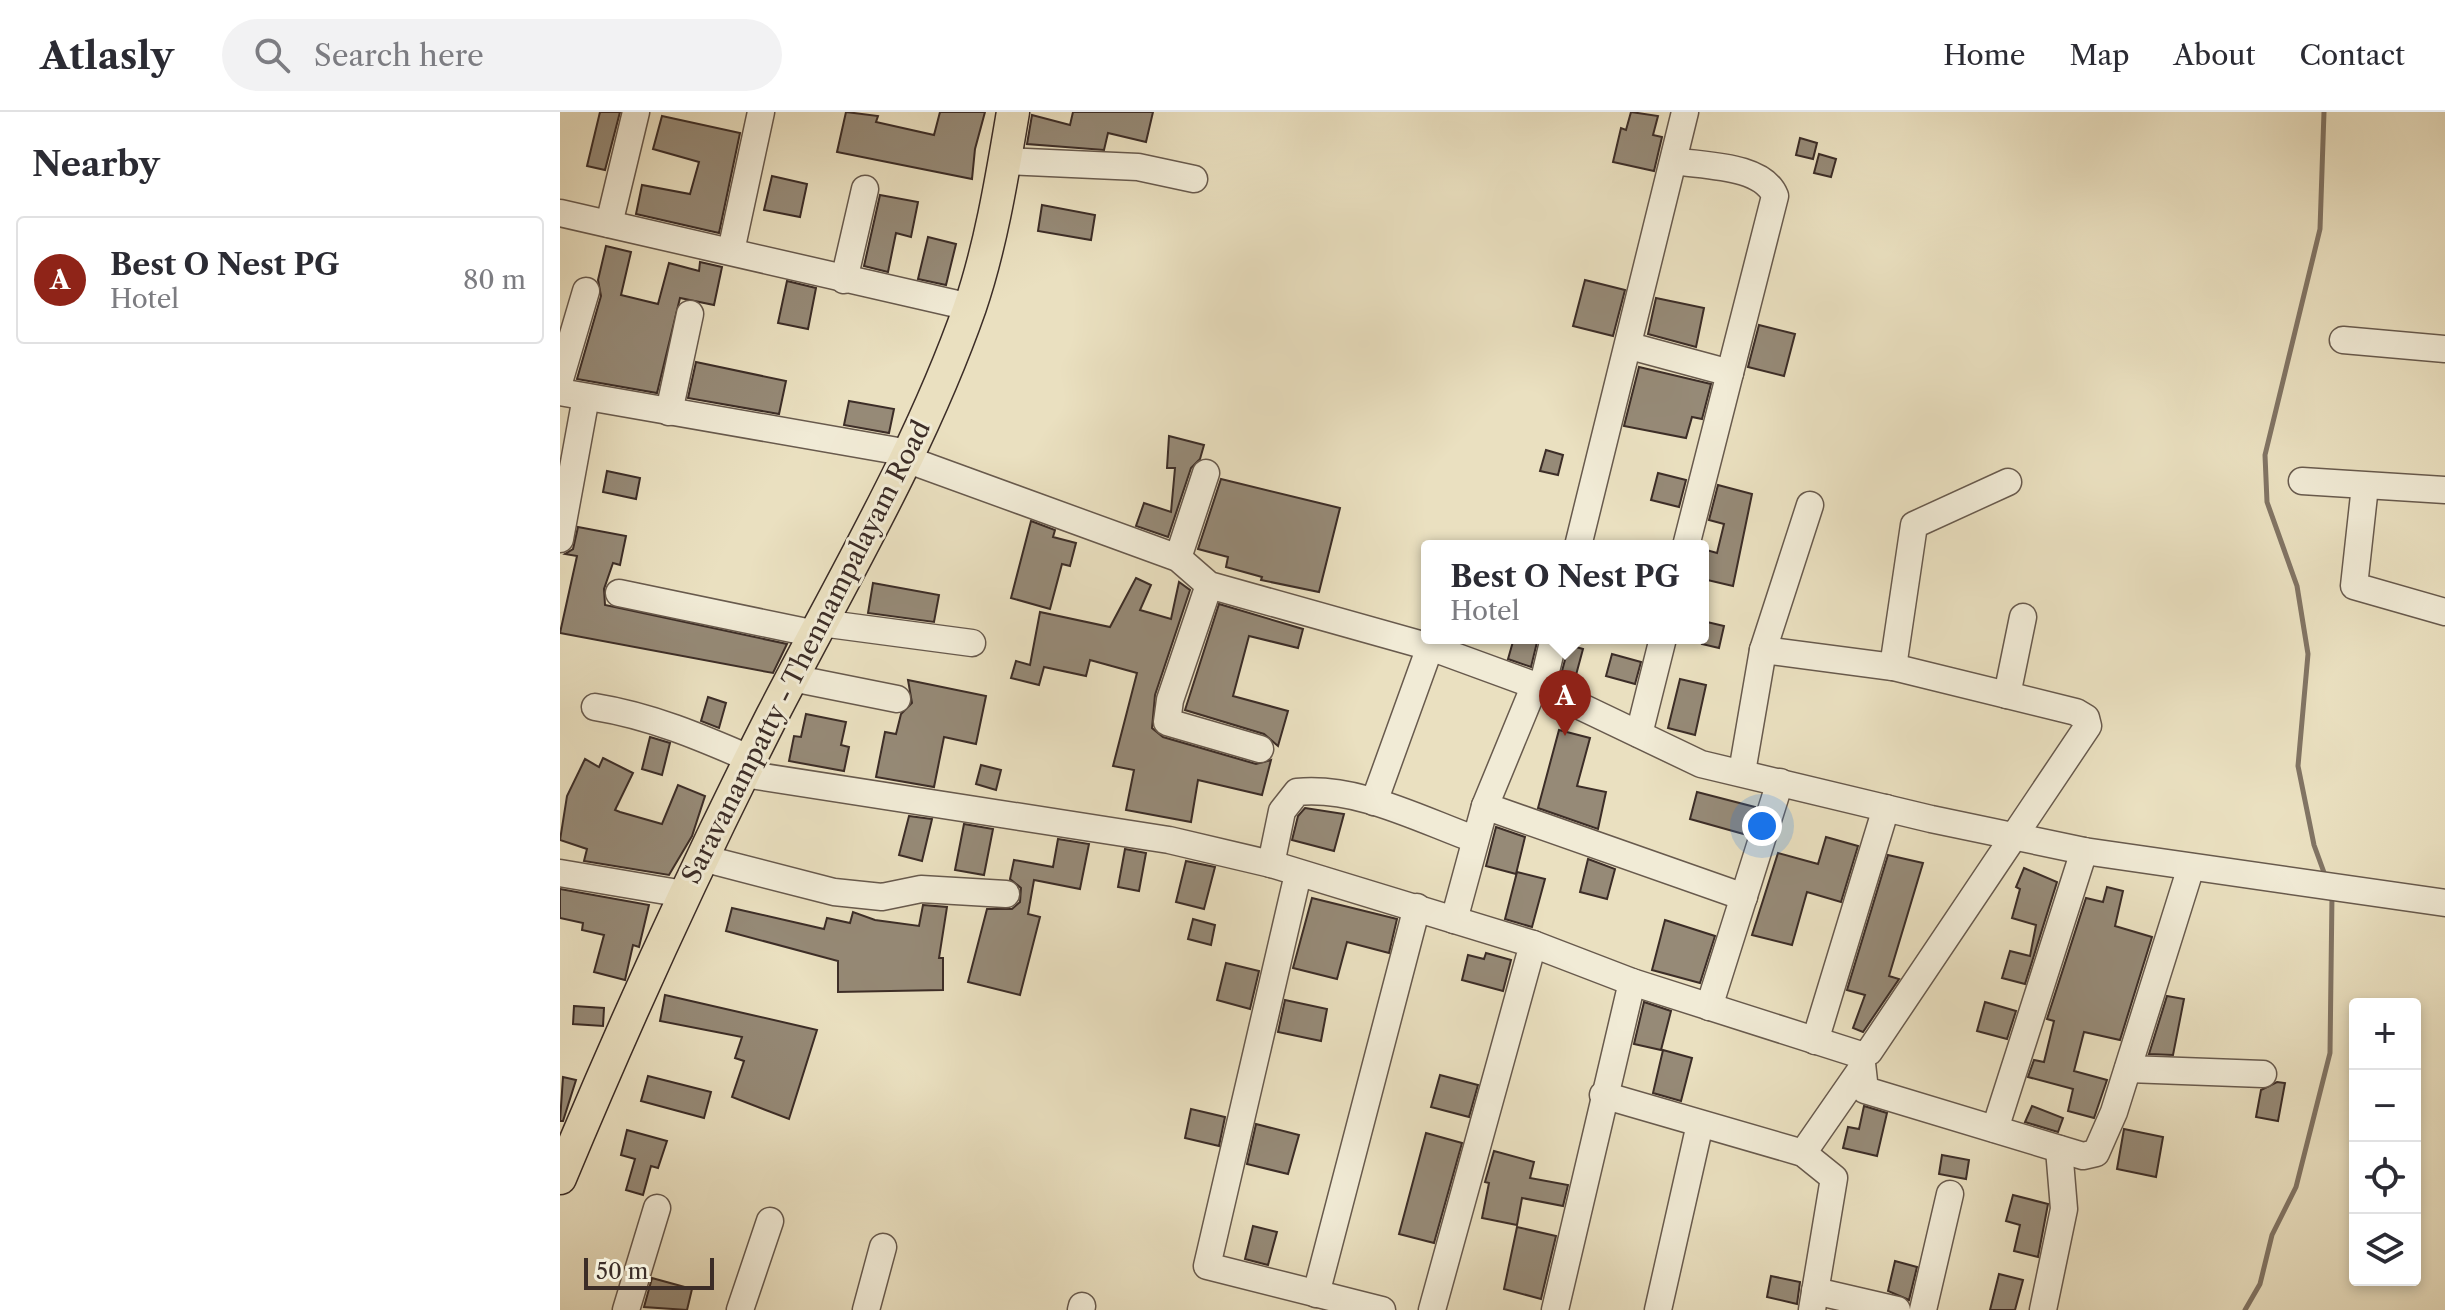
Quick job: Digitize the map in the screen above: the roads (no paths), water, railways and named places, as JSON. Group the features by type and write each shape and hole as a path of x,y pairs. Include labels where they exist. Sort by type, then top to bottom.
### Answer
{"main road":[{"name":"Saravanampatty - Thennampalayam Road","path":"560,1178 569,1131 792,678 907,456 970,307 988,245 1013,112"}],"street":[{"path":"609,224 636,112"},
{"path":"731,251 761,112"},
{"path":"1580,540 1630,346 1685,112"},
{"path":"1003,161 1138,167 1194,179"},
{"path":"1674,161 1760,177 1771,186 1775,196 1688,540"},
{"path":"844,280 865,189"},
{"path":"560,213 970,307"},
{"path":"560,379 586,291"},
{"path":"669,412 690,314"},
{"path":"2343,340 2445,349"},
{"path":"1630,346 1730,373"},
{"path":"560,392 907,456 1178,558 1209,585 1430,647 1538,687 1701,764 2084,851 2445,903"},
{"path":"560,539 586,397"},
{"path":"1178,558 1206,473"},
{"path":"2302,481 2445,490"},
{"path":"1893,667 1914,525 2008,482"},
{"path":"2365,486 2354,586 2445,612"},
{"path":"1742,772 1763,650 1810,505"},
{"path":"1209,585 1170,700 1167,722 1260,749"},
{"path":"619,593 818,628 972,643"},
{"path":"2007,695 2023,617"},
{"path":"1454,920 1485,806 1538,687 1552,644"},
{"path":"1639,734 1662,644"},
{"path":"1374,802 1430,647"},
{"path":"1763,650 1893,667 2076,712 2086,718 2088,726 2017,837 1861,1062 1803,1153"},
{"path":"792,678 897,699"},
{"path":"595,707 636,713 674,726 748,766 1169,840 1271,864 1533,944 1632,982 1815,1041 1861,1062"},
{"path":"1709,1007 1780,782"},
{"path":"1271,864 1282,811 1297,792 1318,790 1374,802 1474,839"},
{"path":"1485,806 1744,897"},
{"path":"1815,1041 1886,808"},
{"path":"1995,1129 2084,851"},
{"path":"702,858 834,892 882,897 921,889 1006,894"},
{"path":"1861,1062 1865,1090 2083,1156 2096,1153 2128,1069 2191,867"},
{"path":"560,873 684,894"},
{"path":"1298,874 1207,1266 1382,1310"},
{"path":"1316,1294 1417,907"},
{"path":"1432,1310 1533,944"},
{"path":"1555,1310 1603,1095 1632,982"},
{"path":"2128,1069 2263,1074"},
{"path":"1603,1095 1803,1153 1834,1178 1813,1300 1897,1310"},
{"path":"1658,1310 1700,1124"},
{"path":"2043,1310 2064,1209 2059,1149"},
{"path":"1923,1310 1950,1194"},
{"path":"626,1310 657,1208"},
{"path":"740,1310 770,1221"},
{"path":"866,1310 883,1247"}],"waterway":[{"path":"2324,112 2320,229 2265,455 2267,502 2297,586 2308,654 2298,766 2314,845 2326,878"},
{"path":"2245,1310 2260,1284 2272,1235 2296,1187 2330,1053 2332,895"}],"place":[{"name":"Best O Nest PG","path":"1565,736"}]}
